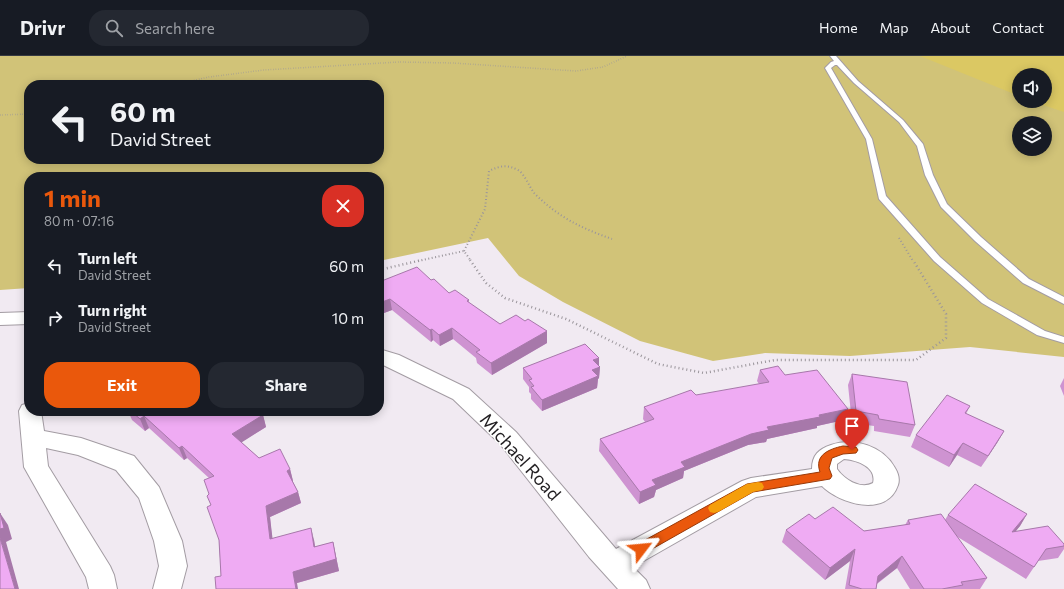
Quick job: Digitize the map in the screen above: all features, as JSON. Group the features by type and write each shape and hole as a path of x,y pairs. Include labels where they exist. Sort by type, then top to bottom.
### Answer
{"street":[{"path":"0,319 24,318"},
{"name":"Michael Road","path":"384,358 461,394 508,438 613,564 636,589"},
{"path":"31,416 36,467 100,575 103,589"},
{"path":"33,438 80,447 126,463 150,494 168,541 173,566 166,589"},
{"path":"613,564 751,488 826,476"}],"lane":[{"path":"1064,301 1026,281 978,239 944,205 929,175 920,146 901,121 879,104 856,82 836,59 828,68 869,139 882,197 936,259 985,301 1041,333 1064,340"}],"path":[{"path":"195,80 264,70 399,62 453,63 576,71 603,66 627,56"},
{"path":"0,115 24,114"},
{"path":"464,251 485,209 489,171 500,166 511,167 520,171 534,193 554,212 584,229 612,239"},
{"path":"464,251 486,283 505,298 566,319 658,364 704,373 775,360 916,360 946,338 946,314 888,219 893,210"},
{"path":"384,269 464,251"}],"shaded area":[{"path":"0,56 1064,56 1064,357 970,347 850,356 765,353 713,361 640,341 563,302 519,276 488,238 384,260 384,172 24,172 24,288 0,290"},
{"path":"920,56 1064,56 1064,112 1052,108 1052,68 1012,68 1012,93"}],"building":[{"path":"417,267 431,280 434,279 449,293 455,290 469,300 467,301 500,324 516,315 525,321 528,319 547,331 491,363 476,352 480,350 452,328 439,335 432,329 430,330 390,299 384,301 384,280"},
{"path":"585,344 599,358 593,360 600,367 592,370 598,376 542,400 531,387 534,386 529,380 532,379 523,368"},
{"path":"778,366 785,375 817,370 848,409 819,415 820,417 767,427 769,430 751,434 681,462 685,467 652,480 656,485 640,492 600,439 654,419 644,407 691,390 696,395 769,382 760,370"},
{"path":"852,374 907,382 915,425 879,419 878,415 856,411"},
{"path":"947,395 970,406 965,413 1004,431 988,456 963,443 954,455 916,435"},
{"path":"137,416 144,416 140,419"},
{"path":"144,416 261,416 232,434 259,458 280,449 290,469 287,471 298,492 266,506 270,539 311,528 314,547 333,542 336,559 293,572 296,589 216,589 215,577 221,576 219,540 207,507 211,505 207,496 209,494 204,480 214,476 182,446 179,448"},
{"path":"975,484 1027,514 1012,532 1048,526 1064,544 1064,546 1046,549 1034,567 948,515"},
{"path":"833,507 864,531 910,524 908,520 941,514 987,578 961,582 963,585 942,589 924,589 902,556 878,576 876,589 862,589 849,585 855,549 830,568 786,530 809,514 815,519"},
{"path":"0,513 4,528 0,529"},
{"path":"0,538 15,589 0,589"}],"slow traffic":[{"path":"714,508 751,488 758,487"}],"route":[{"path":"641,549 751,488 826,476 824,461 828,456 834,452 852,450"}]}
